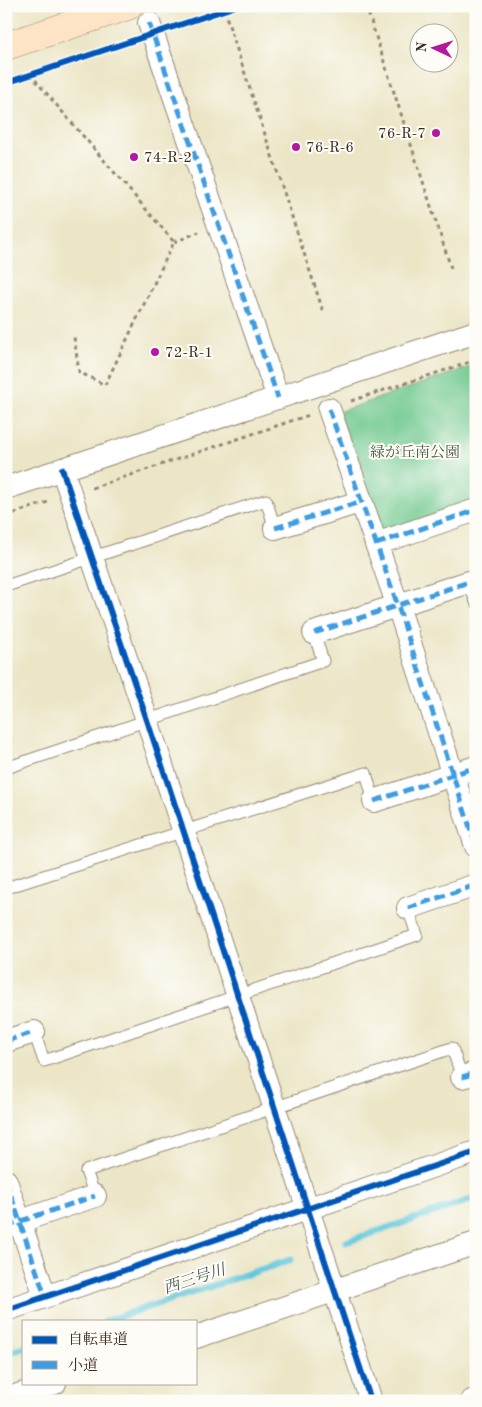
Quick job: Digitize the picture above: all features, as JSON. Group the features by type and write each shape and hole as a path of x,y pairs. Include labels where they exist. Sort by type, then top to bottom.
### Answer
{"street":[{"path":"6,46 128,6"},
{"path":"149,23 278,398"},
{"path":"6,488 476,332"},
{"path":"329,408 360,502 398,606 476,846"},
{"path":"62,469 147,720 371,1401"},
{"path":"276,528 360,502"},
{"path":"376,544 476,510"},
{"path":"314,633 398,606 472,592"},
{"path":"374,801 476,767"},
{"path":"408,908 476,884"},
{"path":"6,1041 34,1032"},
{"path":"6,1310 476,1152"},
{"path":"6,1181 13,1223 46,1296"},
{"path":"13,1223 95,1196"},
{"path":"198,1336 476,1243"},
{"path":"6,1399 52,1384"},
{"path":"472,1401 476,1400"}],"lane":[{"path":"6,586 266,500 276,528"},
{"path":"6,768 323,661 314,633"},
{"path":"6,888 366,773 374,801"},
{"path":"34,1032 44,1061 417,935 408,908"},
{"path":"95,1196 86,1171 452,1048 469,1075"}],"path":[{"path":"366,6 451,268"},
{"path":"224,10 323,311"},
{"path":"30,74 174,242 105,385 79,372 74,336"},
{"path":"6,516 476,360"}],"green space":[{"name":"緑が丘南公園","path":"476,365 476,500 379,533 338,412"}],"waterway":[{"name":"西三号川","path":"346,1242 476,1198"},
{"name":"西三号川","path":"109,1320 290,1260"},
{"name":"西三号川","path":"6,1353 22,1349"}],"marked path":[{"path":"6,8 11,6"},
{"path":"149,23 278,398"},
{"path":"329,409 398,606 476,846"},
{"path":"275,528 360,502"},
{"path":"376,544 476,510"},
{"path":"314,633 469,582"},
{"path":"374,801 476,767"},
{"path":"408,908 476,885"},
{"path":"6,1041 34,1032"},
{"path":"462,1077 476,1073"},
{"path":"6,1181 45,1296"},
{"path":"6,1226 95,1196"}],"cycle path":[{"path":"6,83 236,6"},
{"path":"62,469 147,720 371,1401"},
{"path":"6,1310 476,1152"}],"place":[{"name":"76-R-7","path":"436,133"},
{"name":"76-R-6","path":"296,147"},
{"name":"74-R-2","path":"134,157"},
{"name":"72-R-1","path":"155,352"}]}
